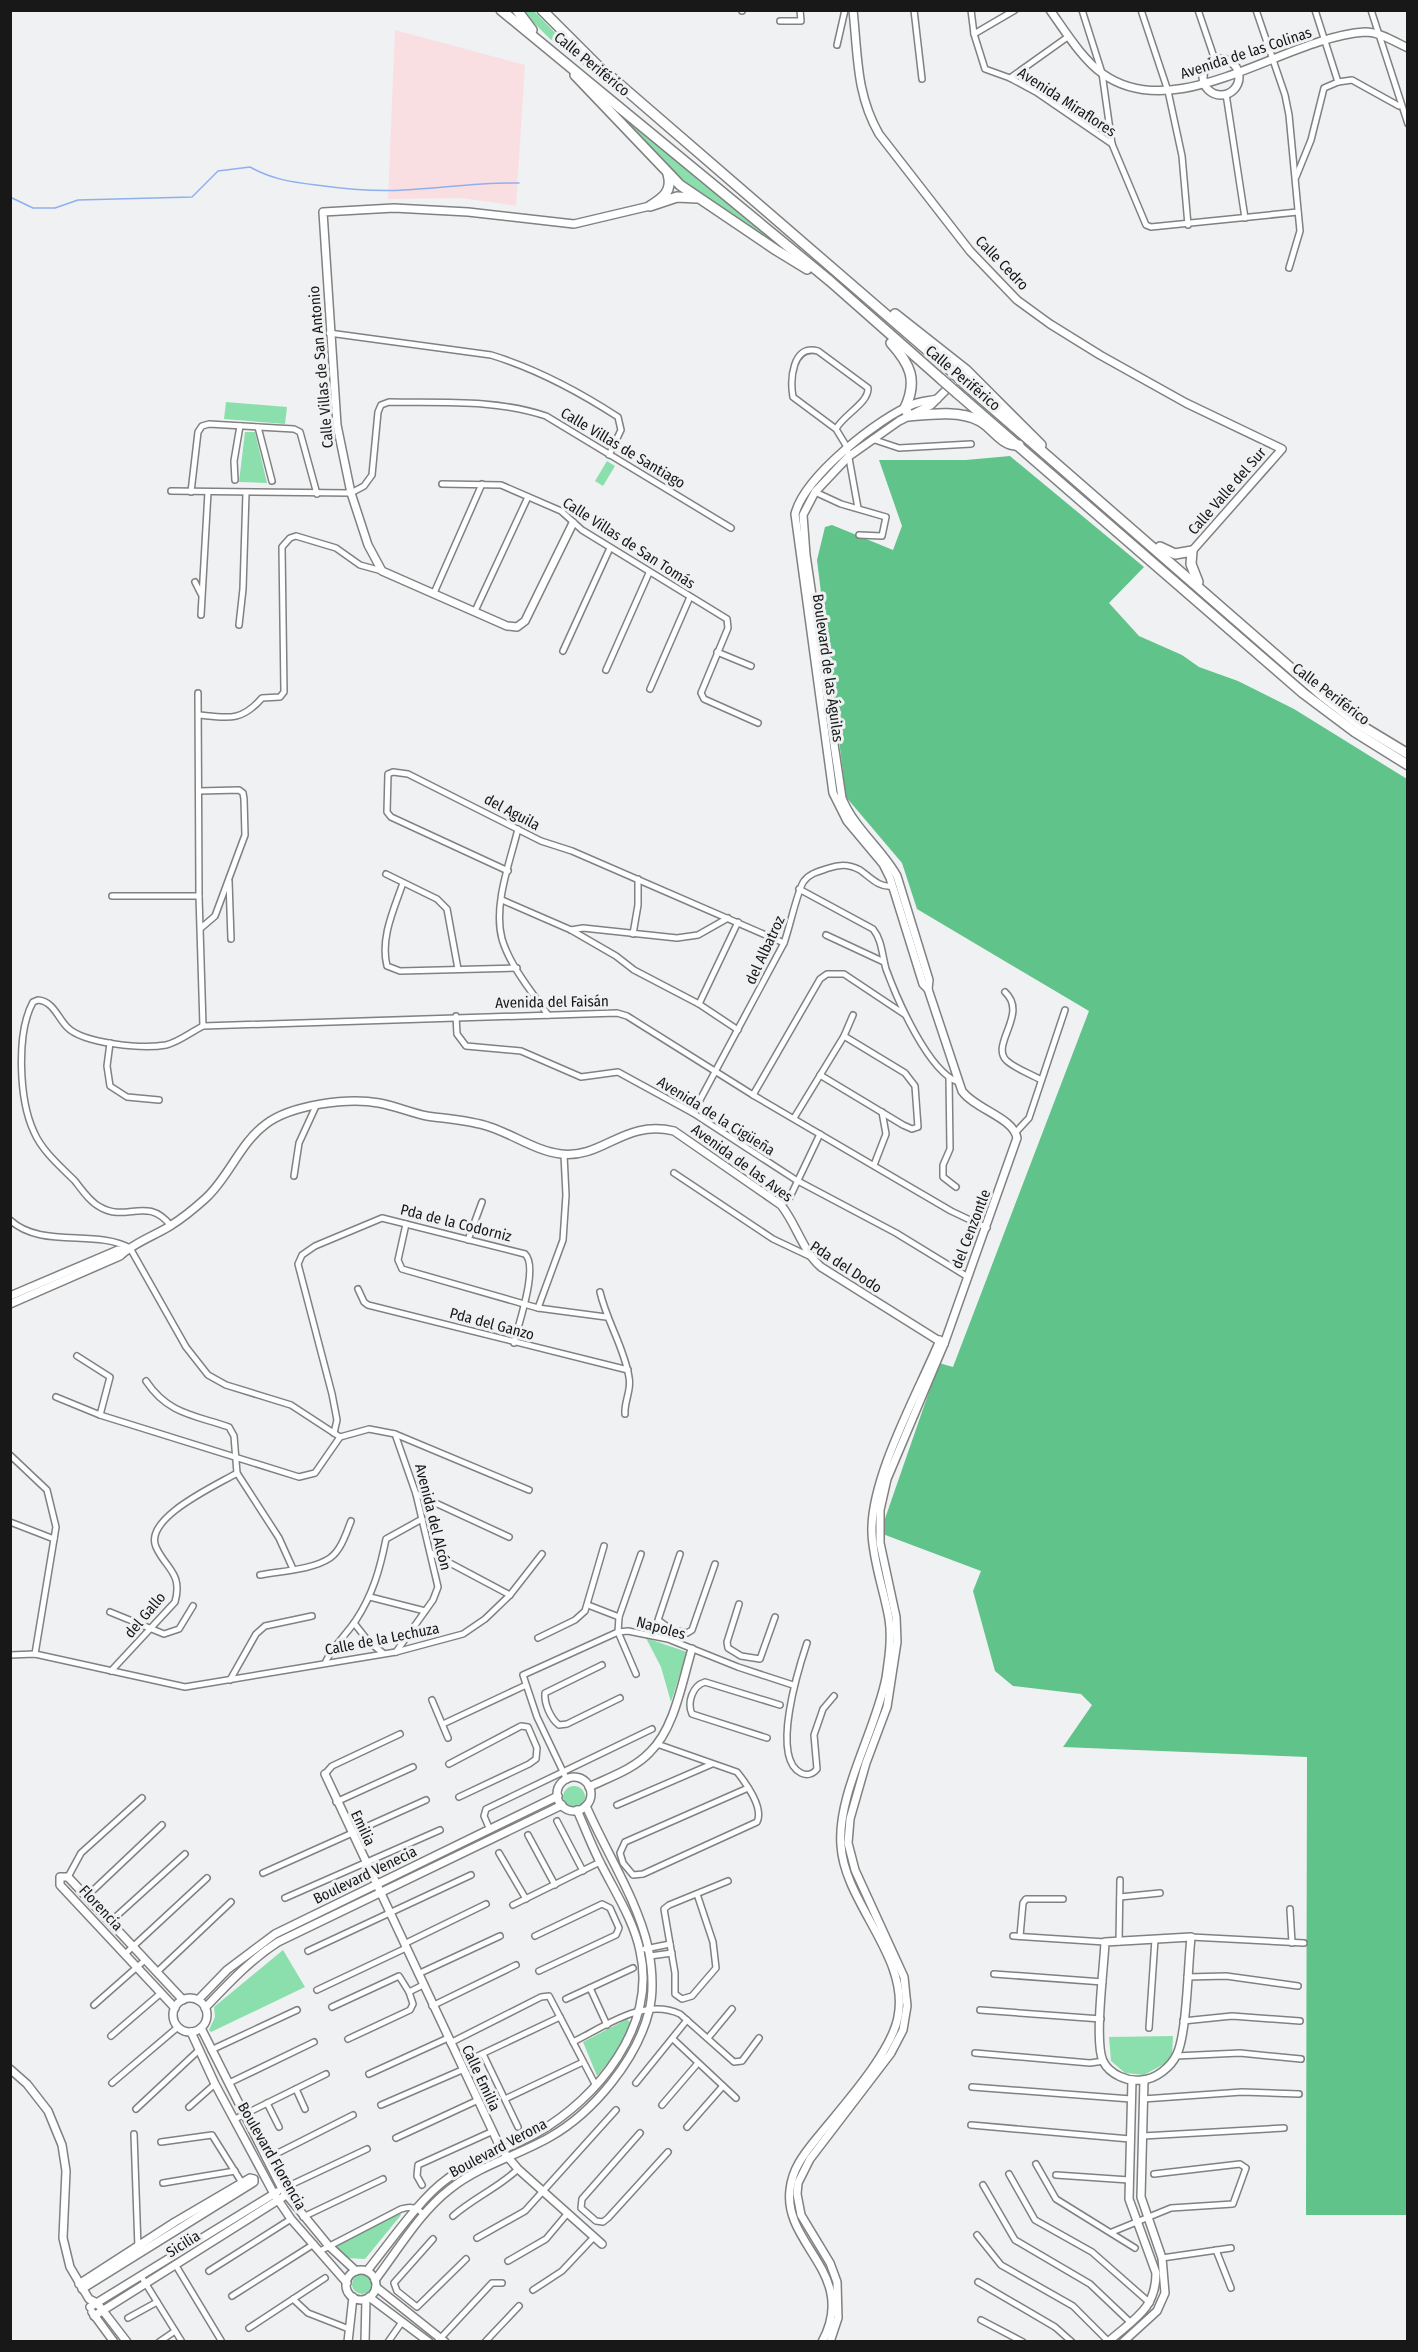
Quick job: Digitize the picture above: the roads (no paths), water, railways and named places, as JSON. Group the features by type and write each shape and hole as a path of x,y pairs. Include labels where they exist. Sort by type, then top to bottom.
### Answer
{"highway":[{"name":"Calle Periférico","path":"501,10 554,51 830,281 868,317 1019,445 1303,693 1345,725 1407,765"},
{"path":"517,10 539,40"},
{"name":"Calle Periférico","path":"542,10 596,64 866,294 966,385 1341,711 1407,754"},
{"path":"554,51 611,116 668,174 701,200 776,250 830,281"},
{"path":"650,206 668,192 670,185 668,174"},
{"path":"650,206 677,197 701,200"},
{"path":"866,294 904,320 966,370 1038,441 1051,459"},
{"path":"868,317 906,360 910,369 912,388 907,412 966,416 980,421 1009,444 1019,445"},
{"path":"1146,541 1175,554 1192,551 1192,570 1202,588"}],"street":[{"path":"780,21 801,21 800,10"},
{"path":"837,45 845,10"},
{"name":"Calle Cedro","path":"853,10 861,90 867,113 879,134 1000,285 1050,324 1100,355 1186,403 1282,449"},
{"path":"914,10 922,79"},
{"name":"Avenida Miraflores","path":"972,10 974,34 985,69 1010,78 1112,144 1146,225 1151,227 1188,225"},
{"path":"974,34 1015,10"},
{"name":"Avenida de las Colinas","path":"1050,10 1102,74 1140,89 1168,91 1204,83 1326,41 1365,32 1378,34 1407,48"},
{"path":"1082,10 1102,74 1112,144"},
{"path":"1141,10 1168,91 1182,156 1188,225 1298,212"},
{"path":"1198,10 1215,60"},
{"path":"1256,10 1289,115 1300,231 1289,268"},
{"path":"1315,10 1338,82"},
{"path":"1371,10 1399,106 1407,124"},
{"path":"1010,78 1069,36"},
{"path":"1215,60 1229,61 1238,71 1237,85 1226,94 1213,93 1204,83 1205,69 1215,60"},
{"path":"1295,178 1311,140 1324,88 1338,82 1352,80 1399,106"},
{"path":"1226,94 1245,218"},
{"name":"Calle Villas de San Antonio","path":"382,571 368,544 351,493 337,425 329,333 323,212 394,208 468,212 574,224 650,206"},
{"path":"329,333 491,355 572,387 618,417 621,430 609,455"},
{"path":"836,429 841,419 868,393 866,384 819,351 813,350 798,356 794,362 793,397 798,404 836,429 847,447 858,508"},
{"name":"Boulevard de las Águilas","path":"928,989 923,984 883,864 847,821 835,800 817,694 795,520 796,507 802,497 847,447 907,412 924,410 966,370"},
{"name":"Calle Villas de Santiago","path":"351,493 370,481 378,412 381,405 389,402 519,407 546,416 580,434 609,455 731,528"},
{"name":"Boulevard de las Águilas","path":"907,412 848,456 815,492 804,509 803,520 840,791 853,818 890,862 897,876 929,980 928,989 958,1082 974,1104 1008,1123 1016,1132"},
{"path":"191,492 193,468 202,426 208,424 294,429 300,432 316,494"},
{"path":"235,480 234,461 240,426"},
{"path":"258,427 272,481"},
{"path":"872,439 899,448 971,444"},
{"name":"Calle Valle del Sur","path":"1192,551 1282,449"},
{"name":"Calle Villas de San Tomás","path":"441,484 501,485 561,511 573,523 610,548 727,619 728,623 717,652"},
{"path":"434,592 482,484"},
{"path":"171,492 351,493"},
{"path":"201,615 208,492"},
{"path":"815,492 884,515 887,520 882,536 859,535"},
{"path":"239,625 243,589 246,493"},
{"path":"475,611 528,497"},
{"path":"199,715 242,716 250,712 262,698 280,697 284,692 282,547 290,538 296,536 336,548 360,565 382,571 434,592 507,626 517,627 525,621 573,523"},
{"path":"563,651 610,548"},
{"path":"606,670 649,573"},
{"path":"195,582 202,596"},
{"path":"650,689 690,597"},
{"path":"751,666 717,652 702,689 704,699 758,723"},
{"path":"171,1226 162,1214 154,1210 113,1212 95,1204 50,1155 34,1132 24,1093 22,1046 33,1002 38,1000 48,1003 68,1029 80,1037 110,1043 163,1045 203,1026 200,1007 198,693"},
{"name":"del Aguila","path":"508,871 391,817 387,812 388,774 393,772 408,774 482,809 518,830 638,879 678,899 738,921 784,943"},
{"path":"199,791 239,790 243,793 244,835 215,916 201,928"},
{"path":"518,830 502,900 500,915 502,940 517,968 548,1015"},
{"path":"892,886 881,885 852,866 838,865 813,874 804,880 799,889 873,929 878,936 884,962 904,1014 941,1072 958,1082"},
{"path":"386,874 437,899 447,909 458,969"},
{"path":"228,876 231,939"},
{"path":"633,934 638,905 638,879"},
{"path":"403,883 387,932 385,956 387,966 400,971 517,968"},
{"name":"del Albatroz","path":"693,1113 784,943 794,917 799,889"},
{"path":"112,896 199,896"},
{"path":"502,900 571,930 616,956 634,970 699,1004 738,1030"},
{"path":"571,930 583,928 677,938 698,936 728,918"},
{"path":"699,1004 738,921"},
{"path":"826,936 884,962"},
{"path":"753,1095 820,980 827,974 844,974 894,1010 904,1014"},
{"path":"1005,992 1012,999 1014,1007 1003,1045 1003,1055 1008,1062 1041,1080"},
{"path":"1016,1132 1029,1118 1065,1010"},
{"name":"Avenida del Faisán","path":"203,1026 605,1012 627,1016 753,1095 951,1211 987,1228"},
{"path":"794,1118 844,1036 853,1015"},
{"name":"Avenida de la Cigüeña","path":"456,1016 457,1034 466,1046 521,1051 581,1077 618,1072 693,1113 796,1180 886,1227 968,1277"},
{"path":"820,1075 912,1129 918,1128 915,1086 905,1073 844,1036"},
{"path":"110,1043 107,1066 111,1086 127,1097 159,1100"},
{"path":"949,1078 950,1149 942,1173 943,1177 956,1187"},
{"name":"Avenida de las Aves","path":"10,1304 120,1256 128,1249 171,1226 216,1188 264,1126 296,1109 316,1106 377,1103 425,1116 476,1122 538,1148 564,1155 586,1152 636,1130 663,1129 684,1136 781,1205 789,1215 809,1256"},
{"path":"294,1176 299,1143 316,1106"},
{"path":"874,1165 886,1134 882,1112"},
{"name":"del Cenzontle","path":"942,1343 987,1228 1016,1145 1016,1132"},
{"path":"781,1205 790,1197 796,1180 820,1134"},
{"path":"538,1308 563,1240 566,1195 564,1155"},
{"name":"Pda del Dodo","path":"674,1173 773,1239 809,1256 837,1278 942,1343"},
{"path":"468,1240 482,1202"},
{"name":"Pda de la Codorniz","path":"334,1433 337,1420 334,1402 309,1312 299,1259 315,1246 375,1219 387,1218 518,1251 528,1257 530,1276 514,1343"},
{"path":"10,1220 28,1231 50,1236 118,1244 128,1249 186,1347 201,1368 215,1380 291,1405 340,1437"},
{"path":"406,1224 398,1260 402,1269 538,1308 606,1317"},
{"name":"Avenida de las Aves","path":"10,1296 118,1250 128,1249"},
{"name":"Pda del Ganzo","path":"358,1289 364,1302 368,1305 628,1371"},
{"path":"600,1292 606,1317 628,1371 630,1384 624,1405 625,1414"},
{"path":"830,2342 838,2318 837,2282 830,2263 805,2226 796,2194 806,2165 891,2053 903,2030 907,2006 904,1977 848,1872 845,1850 850,1819 866,1763 885,1715 897,1642 896,1617 879,1534 885,1478 942,1343"},
{"path":"77,1356 106,1372 110,1377 100,1415"},
{"path":"146,1381 158,1399 171,1408 229,1427 234,1436 237,1473 279,1538 293,1569"},
{"path":"56,1397 100,1415 298,1478 308,1477 315,1473 340,1437 369,1429 395,1434 529,1490"},
{"name":"Avenida del Alcón","path":"395,1434 416,1494 432,1553 438,1587 425,1611 396,1652"},
{"path":"10,1455 47,1490 57,1527 35,1654"},
{"name":"del Gallo","path":"111,1671 175,1602 178,1590 173,1570 155,1546 156,1530 169,1514 237,1473"},
{"path":"416,1494 509,1537"},
{"path":"326,1661 332,1647 354,1623 370,1597 378,1580 386,1539 422,1519"},
{"path":"260,1575 293,1569 330,1558 340,1546 351,1521"},
{"path":"10,1522 54,1539"},
{"path":"538,1638 581,1616 588,1605 604,1546"},
{"path":"432,1553 510,1595"},
{"name":"Calle de la Lechuza","path":"10,1655 35,1654 176,1686 230,1680 326,1661 396,1652 463,1634 485,1619 510,1595 542,1554"},
{"path":"636,1674 618,1632 619,1617 641,1554"},
{"path":"680,1554 658,1620 672,1630 687,1633 692,1630 715,1564"},
{"path":"370,1597 425,1611"},
{"path":"739,1604 727,1642 728,1648 741,1656 760,1659 775,1617"},
{"path":"588,1605 619,1617"},
{"path":"110,1612 150,1629 173,1633 179,1629 193,1606"},
{"path":"230,1680 260,1630 271,1624 312,1616"},
{"path":"354,1623 369,1642 383,1653"},
{"path":"668,1639 672,1630"},
{"name":"Napoles","path":"524,1686 522,1678 524,1673 618,1632 644,1633 668,1639 738,1667 793,1685"},
{"path":"807,1643 793,1685 787,1746 792,1764 802,1774 809,1774 817,1769 814,1735 823,1709 834,1696"},
{"path":"589,1786 631,1766 657,1744 679,1692 692,1649"},
{"path":"738,1667 741,1656"},
{"path":"602,1665 547,1691 544,1700 549,1711 556,1723 564,1725 620,1698"},
{"path":"767,1738 692,1714 689,1708 692,1695 698,1685 705,1682 780,1706"},
{"path":"442,1724 524,1686 565,1776"},
{"path":"679,1692 692,1695"},
{"path":"432,1700 448,1738"},
{"path":"537,1717 549,1711"},
{"path":"449,1764 521,1726 528,1727 538,1753 533,1762 459,1797"},
{"path":"490,1830 483,1814 486,1809 565,1776 652,1729"},
{"path":"325,1774 332,1766 400,1734"},
{"path":"534,1740 545,1734"},
{"path":"657,1744 737,1772 748,1788 759,1813 757,1822 643,1874 633,1875 623,1863 620,1849 625,1842 748,1788"},
{"path":"617,1805 712,1763"},
{"path":"336,1802 413,1767"},
{"name":"Emilia","path":"325,1774 379,1892"},
{"path":"565,1776 577,1778 589,1786"},
{"path":"565,1776 558,1790 558,1796 562,1805 569,1810 577,1810 586,1806 590,1800 589,1786"},
{"name":"Boulevard Venecia","path":"198,2000 227,1970 275,1934 558,1796"},
{"path":"68,1877 81,1853 142,1798"},
{"path":"264,1873 426,1800"},
{"name":"Boulevard Venecia","path":"205,2008 261,1953 295,1933 562,1805"},
{"name":"Boulevard Verona","path":"367,2271 422,2212 460,2181 550,2137 588,2106 606,2087 633,2050 649,2010 652,1976 649,1952 644,1930 586,1806"},
{"name":"Boulevard Verona","path":"375,2284 446,2180 557,2121 595,2084 624,2048 639,2012 643,1989 640,1950 577,1810"},
{"path":"557,1821 583,1871"},
{"path":"86,1897 162,1825"},
{"path":"285,1898 440,1830"},
{"path":"528,1835 555,1885"},
{"path":"499,1853 526,1899"},
{"path":"110,1922 185,1854"},
{"path":"513,1905 600,1862"},
{"path":"614,1867 623,1863"},
{"path":"308,1951 471,1875"},
{"name":"Florencia","path":"175,2008 60,1885 60,1877 68,1877 183,2000"},
{"path":"126,1954 207,1878"},
{"path":"1119,1941 1120,1880"},
{"path":"697,1894 713,1941 716,1968 714,1974 686,1999 678,1998 675,1994 672,1953 664,1909 697,1894 728,1881"},
{"name":"Calle Emilia","path":"379,1892 476,2101 501,2149 518,2169 602,2244"},
{"path":"1120,1898 1160,1893"},
{"path":"1020,1936 1023,1903 1026,1899 1063,1899"},
{"path":"157,1972 231,1902"},
{"path":"317,1990 486,1904"},
{"path":"535,1936 600,1904 608,1905 619,1928 616,1935 539,1971"},
{"path":"1290,1909 1292,1943"},
{"path":"614,1916 624,1911"},
{"path":"822,2342 831,2311 829,2284 796,2223 789,2193 795,2169 804,2154 885,2049 896,2027 900,2005 898,1986 880,1933"},
{"path":"418,1974 500,1936"},
{"path":"1013,1936 1105,1942 1191,1936 1304,1943"},
{"path":"1105,1942 1100,2041 1104,2061 1116,2074 1132,2080 1144,2080 1166,2069 1176,2056 1183,2021 1191,1936"},
{"path":"1149,2028 1155,1939"},
{"path":"649,1952 670,1944"},
{"path":"640,1950 672,1953"},
{"path":"94,2005 146,1960"},
{"path":"432,2006 516,1965"},
{"path":"566,1999 633,1968"},
{"path":"994,1974 1104,1982"},
{"path":"332,2007 399,1976 410,1992 413,2004 410,2010 348,2039"},
{"path":"1186,1977 1226,1976 1298,1986"},
{"path":"410,1992 423,1985"},
{"path":"590,1988 607,2025"},
{"path":"111,2037 161,1993"},
{"path":"369,2074 541,1997 549,1996 595,2084"},
{"path":"183,2000 198,2000 205,2008 207,2019 201,2028 191,2032 178,2027 174,2019 175,2008 183,2000"},
{"path":"708,2038 732,2009"},
{"path":"212,2050 297,2010"},
{"path":"573,2042 607,2025 649,2010 675,2012 731,2060 738,2063 759,2038"},
{"path":"980,2010 1101,2019"},
{"path":"1183,2021 1232,2016 1300,2021"},
{"path":"467,2061 560,2017"},
{"path":"636,2083 687,2020"},
{"path":"112,2083 178,2027"},
{"name":"Boulevard Florencia","path":"201,2028 266,2159 285,2190 303,2217 356,2271"},
{"name":"Boulevard Florencia","path":"191,2032 215,2084 277,2197 291,2218 347,2283"},
{"path":"673,2039 736,2098"},
{"path":"229,2083 314,2042"},
{"path":"136,2109 199,2050"},
{"path":"975,2053 1090,2063 1104,2061"},
{"path":"1176,2056 1240,2053 1301,2059"},
{"path":"483,2054 518,2127"},
{"path":"505,2099 583,2061"},
{"path":"662,2105 698,2063"},
{"path":"10,2069 27,2084 48,2111 62,2145 66,2171 64,2249 80,2286 92,2303 103,2310 127,2342"},
{"path":"381,2105 462,2070"},
{"path":"235,2119 326,2074"},
{"path":"977,2235 1001,2265 1073,2306 1108,2342 1150,2303 1154,2294 1156,2273 1130,2205 1132,2080"},
{"path":"1123,2342 1157,2311 1164,2299 1166,2283 1162,2258 1141,2197 1144,2080"},
{"path":"189,2107 215,2084"},
{"path":"687,2127 723,2086"},
{"path":"972,2087 1131,2099"},
{"path":"296,2089 305,2109"},
{"path":"1143,2099 1242,2092 1299,2094"},
{"path":"396,2138 476,2101"},
{"path":"267,2103 279,2127"},
{"path":"477,2238 525,2211 616,2110"},
{"path":"266,2159 353,2115"},
{"path":"971,2125 1130,2139"},
{"path":"1143,2136 1284,2128"},
{"path":"422,2185 417,2176 418,2165 491,2132"},
{"path":"640,2133 582,2199 580,2205 588,2216 599,2222 606,2221 668,2152"},
{"path":"134,2134 138,2249"},
{"path":"80,2286 243,2185 212,2135 161,2142"},
{"path":"285,2190 367,2149"},
{"path":"1036,2164 1056,2199 1135,2248"},
{"path":"1112,2232 1171,2208 1233,2204 1246,2168 1240,2164 1154,2174"},
{"path":"453,2216 503,2183 518,2169"},
{"path":"163,2183 235,2171"},
{"path":"1009,2174 1035,2220 1092,2252 1150,2303"},
{"path":"1056,2175 1129,2180"},
{"path":"303,2217 383,2179"},
{"path":"983,2185 1015,2240 1090,2284 1130,2322"},
{"name":"Sicilia","path":"94,2316 175,2265 285,2190"},
{"name":"Sicilia","path":"92,2303 277,2197"},
{"path":"320,2251 401,2209 412,2207 422,2212"},
{"path":"508,2261 546,2240 567,2214"},
{"path":"580,2224 588,2216"},
{"path":"209,2271 291,2218"},
{"path":"533,2290 568,2265 594,2237"},
{"path":"433,2239 396,2280 395,2289 402,2302 417,2307 421,2305 466,2259"},
{"path":"231,2295 314,2244"},
{"path":"1162,2258 1231,2248"},
{"path":"1216,2250 1231,2288"},
{"path":"171,2257 222,2342"},
{"path":"348,2342 353,2297 347,2283 356,2271 367,2271 375,2284 402,2302 440,2340 492,2283 502,2283"},
{"path":"141,2276 182,2342"},
{"path":"249,2328 325,2278"},
{"path":"978,2282 1055,2327 1072,2342"},
{"path":"365,2342 368,2298 375,2284"},
{"path":"353,2297 368,2298 429,2342"},
{"path":"293,2299 308,2313 349,2329"},
{"path":"128,2318 157,2302"},
{"path":"92,2303 94,2316 114,2342"},
{"path":"485,2342 519,2306"},
{"path":"366,2321 374,2310 386,2310"},
{"path":"981,2320 1023,2342"},
{"path":"388,2342 402,2322"},
{"path":"159,2342 175,2331"}],"waterway":[{"path":"10,197 33,208 55,208 78,200 192,197 218,171 250,167 290,181 360,190 393,191 490,183 519,183"}]}
